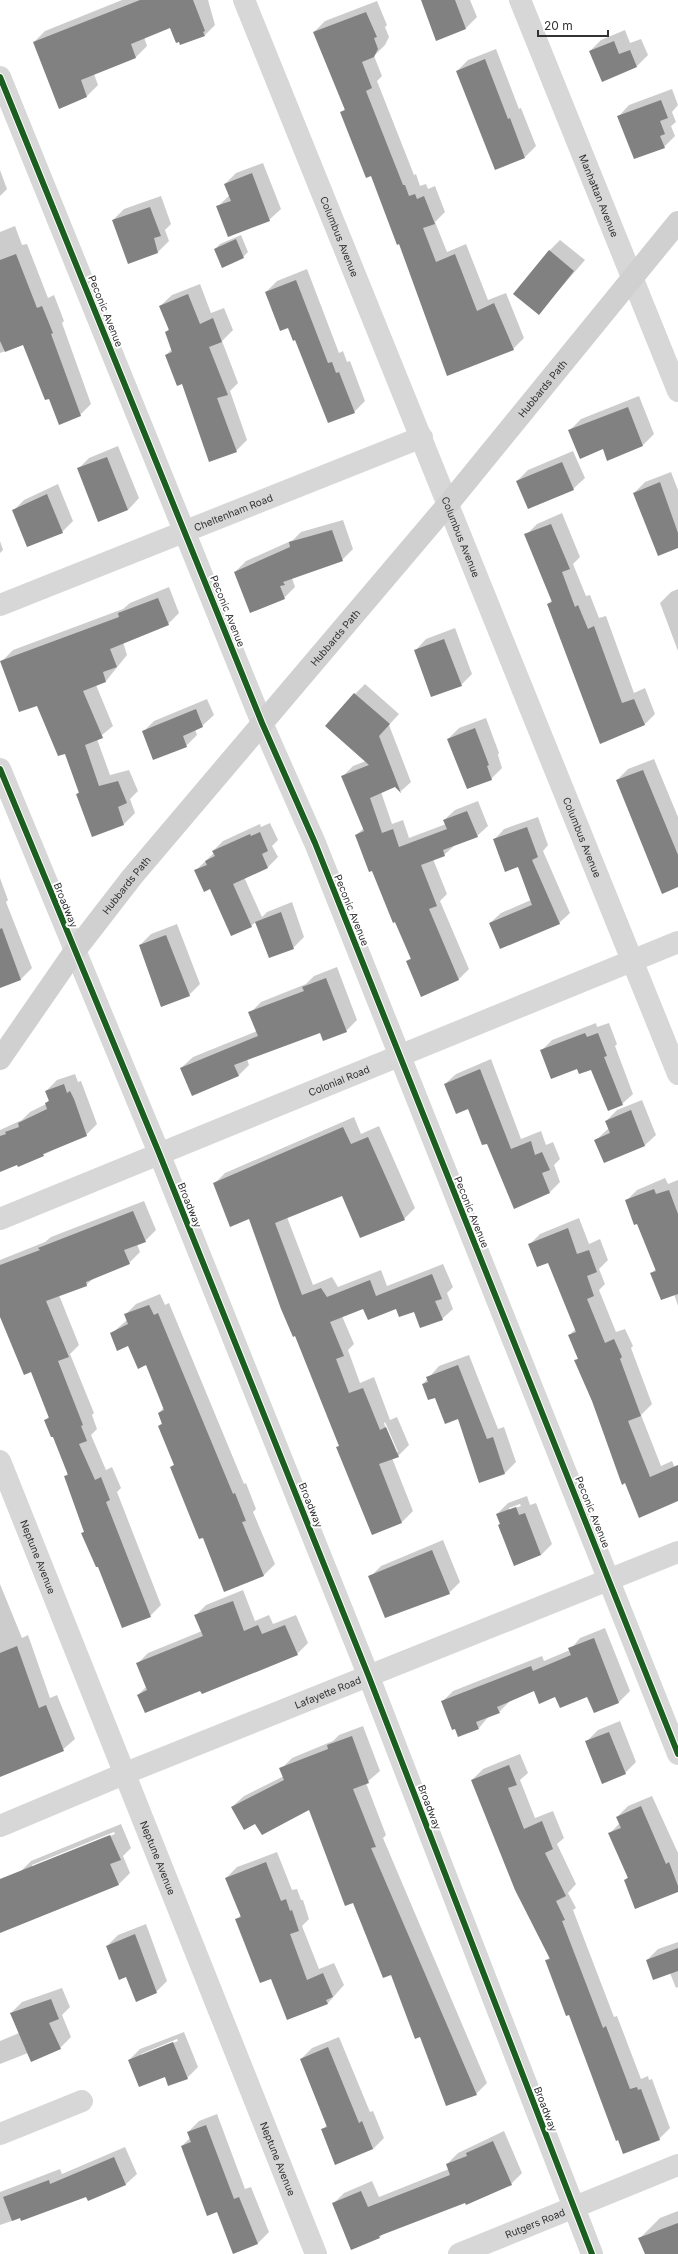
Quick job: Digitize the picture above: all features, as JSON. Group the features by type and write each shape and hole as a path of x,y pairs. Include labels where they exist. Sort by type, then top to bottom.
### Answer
{"street":[{"name":"Columbus Avenue","path":"244,0 449,503 678,1074"},
{"name":"Manhattan Avenue","path":"520,0 678,391"},
{"name":"Peconic Avenue","path":"0,77 262,723 315,843 678,1754"},
{"name":"Hubbards Path","path":"0,1059 74,952 132,877 449,503 678,222"},
{"name":"Cheltenham Road","path":"0,605 422,437"},
{"name":"Broadway","path":"0,769 74,952 159,1153 369,1677 592,2254"},
{"name":"Colonial Road","path":"0,1219 678,942"},
{"name":"Neptune Avenue","path":"0,1461 126,1773 316,2254"},
{"name":"Lafayette Road","path":"0,1826 126,1773 678,1552"},
{"path":"0,2134 82,2101"},
{"name":"Rutgers Road","path":"459,2254 678,2165"}],"building":[{"path":"140,0 193,0 205,31 203,32 205,36 180,45 179,42 176,43 170,28 131,44 136,58 81,80 87,97 59,109 33,42"},
{"path":"421,0 455,0 466,29 436,41"},
{"path":"366,12 377,37 374,38 378,49 374,57 362,62 372,88 366,91 403,185 405,185 409,196 415,194 417,199 424,196 435,224 423,228 436,262 455,254 477,311 494,303 514,350 447,376 399,244 397,245 371,176 366,178 340,112 345,110 313,32"},
{"path":"614,41 619,54 630,50 637,67 602,82 589,51"},
{"path":"485,59 525,158 495,170 456,71"},
{"path":"661,100 668,118 660,121 665,134 660,136 665,148 634,159 617,116"},
{"path":"252,173 270,221 228,237 216,206 231,201 224,184"},
{"path":"150,207 161,236 154,238 158,253 128,264 112,220"},
{"path":"236,239 244,258 222,268 214,249"},
{"path":"549,250 574,271 539,315 513,294"},
{"path":"16,254 37,308 42,306 53,333 51,334 81,416 59,425 49,399 45,400 23,345 5,352 0,341 0,260"},
{"path":"296,280 328,363 332,362 336,373 339,372 355,413 328,423 295,340 293,341 288,328 280,331 265,292"},
{"path":"188,294 200,324 213,318 222,342 209,347 228,395 217,398 237,452 209,462 182,384 177,386 165,355 172,352 165,332 169,330 159,306"},
{"path":"628,407 643,446 607,461 603,449 580,459 568,430"},
{"path":"107,457 128,510 98,522 77,468"},
{"path":"562,462 574,490 528,509 516,481"},
{"path":"660,482 678,533 678,548 658,556 633,493"},
{"path":"47,494 63,533 27,547 12,510"},
{"path":"551,524 570,569 562,572 575,607 578,605 588,629 594,626 622,703 634,699 645,725 600,744 547,604 552,602 524,534"},
{"path":"332,530 343,561 283,582 285,585 280,586 285,599 250,613 234,572 290,547 289,542"},
{"path":"158,598 169,625 110,649 117,667 103,672 106,682 83,691 103,738 85,745 99,786 118,781 127,803 118,807 124,825 92,837 76,794 79,793 65,754 58,756 37,706 19,712 0,661 119,617 118,613"},
{"path":"444,639 462,686 431,697 414,650"},
{"path":"354,693 390,724 379,736 401,793 395,787 370,798 382,833 393,829 399,847 447,829 443,820 467,811 478,837 443,850 445,856 421,865 437,906 429,909 459,980 421,997 406,961 411,959 395,922 393,923 372,871 369,872 355,835 364,831 341,776 369,765 325,726"},
{"path":"196,709 203,727 183,736 187,747 153,760 142,731"},
{"path":"475,728 489,765 487,766 492,780 467,789 447,739"},
{"path":"643,770 678,855 678,887 662,894 616,780"},
{"path":"527,827 538,857 532,860 560,924 500,949 489,923 532,905 518,867 505,872 493,839"},
{"path":"260,832 268,851 262,854 268,868 233,884 252,927 231,936 210,889 204,892 194,870 207,865 205,861 215,856 212,851 250,834 251,836"},
{"path":"281,912 294,949 269,958 255,922"},
{"path":"2,928 21,980 0,988 0,929"},
{"path":"166,935 190,996 161,1007 139,945"},
{"path":"326,978 347,1032 323,1041 320,1033 234,1065 239,1076 192,1096 180,1068 258,1036 248,1012 304,991 302,987"},
{"path":"585,1033 587,1037 598,1033 607,1056 604,1057 623,1105 608,1111 591,1070 579,1074 577,1069 551,1079 540,1050"},
{"path":"480,1069 511,1149 531,1141 535,1155 542,1152 550,1170 542,1173 550,1193 514,1209 487,1144 482,1145 468,1109 456,1114 444,1084"},
{"path":"64,1084 67,1093 70,1091 74,1099 87,1136 43,1154 44,1156 18,1167 17,1165 0,1172 0,1136 6,1134 5,1132 19,1127 18,1123 47,1109 45,1103 49,1101 45,1091"},
{"path":"631,1110 645,1146 604,1163 594,1140 610,1133 605,1121"},
{"path":"343,1127 351,1144 368,1137 405,1220 360,1238 342,1196 275,1223 302,1295 321,1288 327,1297 370,1280 376,1296 432,1274 442,1299 435,1301 443,1320 420,1328 414,1312 399,1317 396,1309 368,1320 363,1309 330,1322 344,1356 336,1359 349,1393 363,1388 380,1430 386,1427 399,1457 379,1464 402,1523 372,1535 336,1447 339,1446 295,1336 293,1337 281,1309 249,1219 230,1227 213,1183"},
{"path":"654,1189 656,1194 669,1190 678,1214 678,1294 661,1300 650,1273 656,1271 637,1224 634,1225 625,1200"},
{"path":"133,1211 146,1242 124,1250 130,1264 86,1282 87,1286 46,1301 69,1357 58,1361 83,1425 81,1426 87,1441 79,1444 95,1480 101,1477 110,1500 106,1502 151,1617 122,1628 98,1567 96,1567 81,1533 84,1532 64,1476 68,1475 53,1437 51,1437 44,1420 49,1418 31,1372 24,1375 0,1317 0,1265 40,1250 38,1248"},
{"path":"568,1228 577,1254 589,1250 597,1272 587,1276 594,1296 587,1299 605,1343 614,1339 622,1357 620,1359 641,1416 628,1421 650,1477 678,1465 678,1501 639,1518 625,1483 622,1485 592,1401 574,1360 578,1359 568,1335 576,1332 548,1263 537,1267 528,1244"},
{"path":"149,1305 154,1315 158,1313 233,1494 235,1493 246,1521 242,1522 264,1576 224,1592 203,1538 199,1539 170,1467 174,1465 158,1426 162,1424 158,1413 164,1410 146,1365 138,1369 128,1346 117,1351 110,1333 128,1324 124,1314"},
{"path":"458,1365 487,1439 493,1437 505,1474 479,1483 458,1419 445,1424 435,1398 428,1400 422,1384 428,1382 426,1377"},
{"path":"516,1507 519,1515 525,1513 541,1555 514,1566 498,1525 500,1524 496,1514"},
{"path":"432,1550 450,1594 385,1618 368,1576"},
{"path":"233,1601 244,1631 258,1625 262,1634 285,1625 298,1655 202,1694 200,1691 145,1713 137,1695 147,1690 136,1663 203,1636 194,1615"},
{"path":"594,1638 619,1703 594,1713 587,1697 560,1708 555,1697 539,1704 534,1691 497,1707 500,1713 476,1722 479,1729 458,1737 455,1729 452,1730 441,1701 531,1666 533,1671 571,1655 568,1648"},
{"path":"17,1646 39,1708 46,1705 64,1751 0,1777 0,1653"},
{"path":"609,1732 626,1774 602,1784 585,1741"},
{"path":"352,1736 369,1783 353,1789 376,1847 371,1848 477,2095 446,2106 420,2037 415,2039 391,1975 383,1978 353,1903 345,1906 309,1810 262,1835 255,1824 244,1830 231,1807 284,1780 279,1768 328,1749 327,1745"},
{"path":"509,1765 517,1785 508,1788 524,1829 542,1821 553,1849 545,1853 566,1896 556,1901 565,1920 562,1921 603,2028 606,2026 630,2089 637,2087 638,2090 641,2089 660,2140 623,2154 618,2140 616,2141 569,2015 566,2016 545,1960 550,1959 515,1890 471,1780"},
{"path":"641,1806 666,1864 669,1862 678,1886 678,1892 635,1909 624,1880 628,1878 608,1833 621,1828 616,1817"},
{"path":"110,1835 121,1860 110,1864 119,1885 0,1933 0,1879"},
{"path":"266,1862 281,1901 286,1899 290,1911 292,1910 299,1931 290,1934 307,1980 323,1973 333,1997 326,2000 328,2004 287,2020 271,1979 260,1983 235,1919 241,1917 225,1878"},
{"path":"135,1934 157,1993 136,2002 126,1977 119,1980 106,1946"},
{"path":"678,1948 678,1971 653,1980 646,1960"},
{"path":"51,1999 59,2019 49,2023 61,2049 31,2062 10,2013"},
{"path":"173,2042 188,2079 168,2086 165,2077 139,2087 128,2060"},
{"path":"328,2047 359,2123 362,2121 373,2149 335,2165 321,2129 327,2127 300,2059"},
{"path":"206,2125 234,2199 239,2197 258,2244 233,2254 217,2212 207,2216 181,2146 191,2142 187,2132"},
{"path":"493,2141 512,2185 466,2205 465,2203 379,2236 380,2238 351,2250 332,2203 361,2191 368,2207 450,2175 446,2164 467,2156 466,2153"},
{"path":"114,2157 126,2185 88,2201 86,2197 21,2221 20,2218 12,2221 3,2197 49,2180 50,2184"},
{"path":"678,2223 678,2254 645,2254 638,2238"}],"cycle path":[{"path":"0,77 262,723 315,843 678,1754"},
{"path":"0,769 159,1153 369,1677 592,2254"}]}
